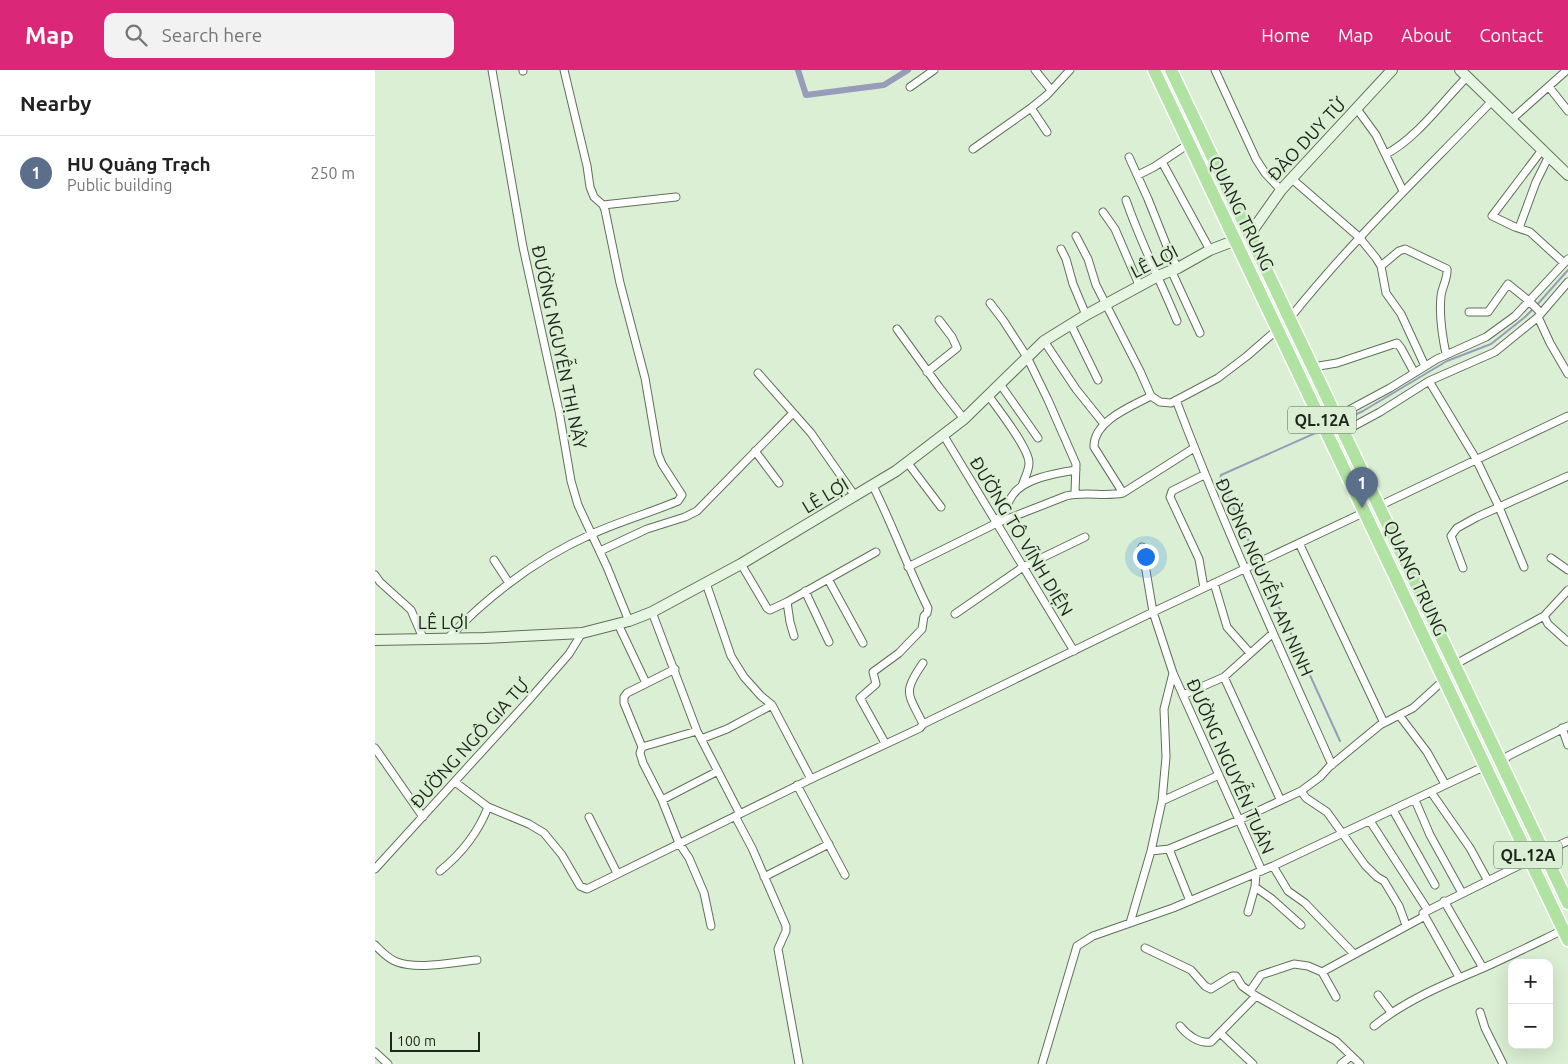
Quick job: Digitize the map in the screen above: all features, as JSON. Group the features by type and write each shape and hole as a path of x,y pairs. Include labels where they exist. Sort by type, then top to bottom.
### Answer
{"highway":[{"name":"QUANG TRUNG","path":"1171,70 1568,903"},
{"name":"QUANG TRUNG","path":"1157,71 1332,444 1566,932"},
{"path":"1236,240 1250,234"},
{"path":"1299,373 1313,367"},
{"path":"1317,410 1330,404"},
{"path":"1332,444 1345,435"},
{"path":"1365,511 1379,506"},
{"path":"1488,771 1501,764"}],"street":[{"name":"ĐƯỜNG NGUYỄN THỊ NẬY","path":"492,70 523,247 559,411 571,481 591,534 629,621"},
{"path":"448,638 468,617 509,583 563,549 591,534 678,501 682,495 662,464 659,454 645,378 620,283 603,205 594,197 590,187 587,166 564,70"},
{"path":"910,87 934,70"},
{"path":"1035,70 1051,90"},
{"path":"973,149 1031,108 1070,70"},
{"path":"1215,70 1256,159 1265,173 1281,190"},
{"name":"ĐÀO DUY TỪ","path":"1250,234 1281,190 1392,70"},
{"path":"1511,120 1567,70"},
{"path":"1385,154 1415,132 1463,73 1568,175"},
{"path":"1549,87 1568,110"},
{"path":"1290,318 1359,237 1492,101"},
{"path":"1031,108 1047,132"},
{"path":"1357,109 1376,135 1403,191"},
{"path":"1138,175 1162,162 1190,143"},
{"path":"1519,228 1546,153"},
{"path":"1336,417 1390,388 1446,354 1486,337 1508,322 1531,302 1566,260 1530,232 1492,216 1546,153"},
{"path":"1129,157 1170,254 1174,269 1200,333"},
{"path":"1162,162 1210,250"},
{"path":"1292,179 1359,237 1381,266 1386,293 1401,314 1425,366"},
{"path":"603,205 677,197"},
{"path":"1126,200 1144,248 1177,321"},
{"path":"1103,212 1115,228 1140,287"},
{"path":"1077,236 1084,249 1105,305 1151,396 1164,403 1171,403 1223,374 1279,329"},
{"name":"LÊ LỢI","path":"375,640 582,634 629,621 652,612 706,584 873,486 965,419 1044,341 1086,315 1158,276 1210,250 1236,240"},
{"path":"1061,249 1086,315"},
{"path":"1381,266 1399,251 1405,249 1447,269 1441,296 1442,334 1446,354"},
{"path":"1345,435 1429,381 1495,352 1539,313 1568,282"},
{"path":"1469,312 1488,312 1508,284 1531,302 1539,313 1550,343 1568,372"},
{"path":"990,303 1027,357 1073,456 1076,470 1075,493"},
{"path":"927,372 957,348 939,320"},
{"path":"1071,324 1098,380"},
{"path":"897,329 927,372 965,419"},
{"path":"1044,341 1076,390 1103,424"},
{"path":"1313,367 1337,363 1397,343 1414,372"},
{"path":"758,373 819,443 855,496"},
{"path":"1429,381 1476,459 1525,567"},
{"path":"1000,384 1038,438"},
{"path":"988,395 1012,429 1027,456 1029,464 1022,486"},
{"path":"1123,493 1094,447 1094,440 1103,424 1151,396"},
{"name":"ĐƯỜNG NGUYỄN AN NINH","path":"1176,400 1204,475 1332,765"},
{"path":"600,551 647,529 685,517 697,511 793,413"},
{"path":"1379,506 1568,416"},
{"name":"ĐƯỜNG TÔ VĨNH DIỆN","path":"944,436 1075,651"},
{"path":"908,567 996,522 1075,493 1110,495 1123,493 1194,448"},
{"path":"755,451 779,483"},
{"path":"907,462 941,507"},
{"path":"996,522 1004,514 1012,496 1022,486 1043,476 1076,470"},
{"path":"1204,475 1173,491 1170,497 1199,559 1204,588"},
{"path":"1463,568 1451,536 1457,528 1568,476"},
{"path":"873,486 928,608 923,619 923,626 899,653 873,672 876,684 860,698 885,743"},
{"path":"455,782 487,808 529,824 543,833 562,855 583,888 587,889 797,785 920,728 923,724 1153,612 1365,511"},
{"path":"955,614 1023,567 1085,537"},
{"path":"1299,543 1384,723"},
{"name":"ĐƯỜNG NGUYỄN TUÂN","path":"1142,546 1153,612 1173,673 1239,820 1259,872"},
{"path":"741,564 767,608 774,609 876,552"},
{"path":"1551,558 1568,570"},
{"path":"494,560 509,583"},
{"path":"375,575 380,582 411,610 423,638"},
{"path":"828,579 863,643"},
{"path":"1214,583 1227,627 1250,653"},
{"path":"706,584 726,644 734,661 744,677 772,705 811,779"},
{"path":"1454,665 1544,616 1565,596 1568,590"},
{"path":"805,591 829,642"},
{"path":"787,602 790,622 795,636"},
{"path":"652,612 697,731 738,815 787,931 779,949 784,987 799,1064"},
{"path":"1544,616 1548,624 1568,642"},
{"path":"618,624 646,683"},
{"path":"1183,695 1224,677 1273,633"},
{"name":"ĐƯỜNG NGÔ GIA TỰ","path":"375,869 569,654 582,634"},
{"path":"923,663 912,679 909,692 923,724"},
{"path":"643,747 624,703 624,697 646,683 675,669"},
{"path":"1130,923 1151,851 1162,800 1166,757 1164,709 1173,673"},
{"path":"1224,677 1280,799"},
{"path":"1151,851 1169,850 1301,791 1384,723 1413,708 1445,679"},
{"path":"701,739 727,729 772,705"},
{"path":"1399,715 1427,752 1445,784"},
{"path":"1501,764 1508,756 1565,727 1568,744"},
{"path":"697,731 643,747 640,752 679,843 689,858 704,893 711,926"},
{"path":"375,748 423,816"},
{"path":"1042,1064 1077,946 1093,936 1190,901 1273,866 1479,769 1488,771"},
{"path":"662,800 718,772"},
{"path":"1162,800 1219,775"},
{"path":"797,785 845,875"},
{"path":"1301,791 1307,798 1327,812 1365,865 1384,881 1399,906 1406,925"},
{"path":"1431,792 1470,848 1488,881"},
{"path":"1415,800 1430,835 1462,892"},
{"path":"440,871 455,859 468,842 480,824 487,808"},
{"path":"1393,810 1435,885"},
{"path":"589,817 617,873"},
{"path":"1370,821 1426,913 1459,977"},
{"path":"1544,852 1568,842"},
{"path":"764,877 829,844"},
{"path":"1169,850 1190,901"},
{"path":"1321,972 1406,925 1444,901 1530,860"},
{"path":"1273,866 1288,891 1305,903 1354,954"},
{"path":"1248,912 1259,872"},
{"path":"1255,887 1272,899 1301,925"},
{"path":"1444,901 1483,968"},
{"path":"1374,1026 1391,1012 1459,977 1566,932"},
{"path":"375,945 396,962 414,965 477,960"},
{"path":"1145,948 1191,970 1209,988 1214,988 1235,976 1242,986 1256,996 1332,1038 1360,1064"},
{"path":"1250,991 1261,975 1294,964 1308,966 1321,972 1335,997"},
{"path":"1378,995 1391,1012"},
{"path":"1180,1026 1190,1036 1208,1043 1211,1042 1256,996"},
{"path":"1480,1012 1485,1028 1503,1064"},
{"path":"1220,1034 1253,1064"},
{"path":"375,1052 388,1064"},
{"path":"1341,1064 1351,1056"}],"waterway":[{"path":"798,70 806,95 884,85 908,70"},
{"path":"1536,306 1568,270"},
{"path":"1344,420 1363,411 1447,361 1491,344 1533,309"},
{"path":"1257,559 1220,479 1221,475 1320,431"},
{"path":"1261,568 1340,741"}],"place":[{"name":"HU Quảng Trạch","path":"1362,508"}]}
